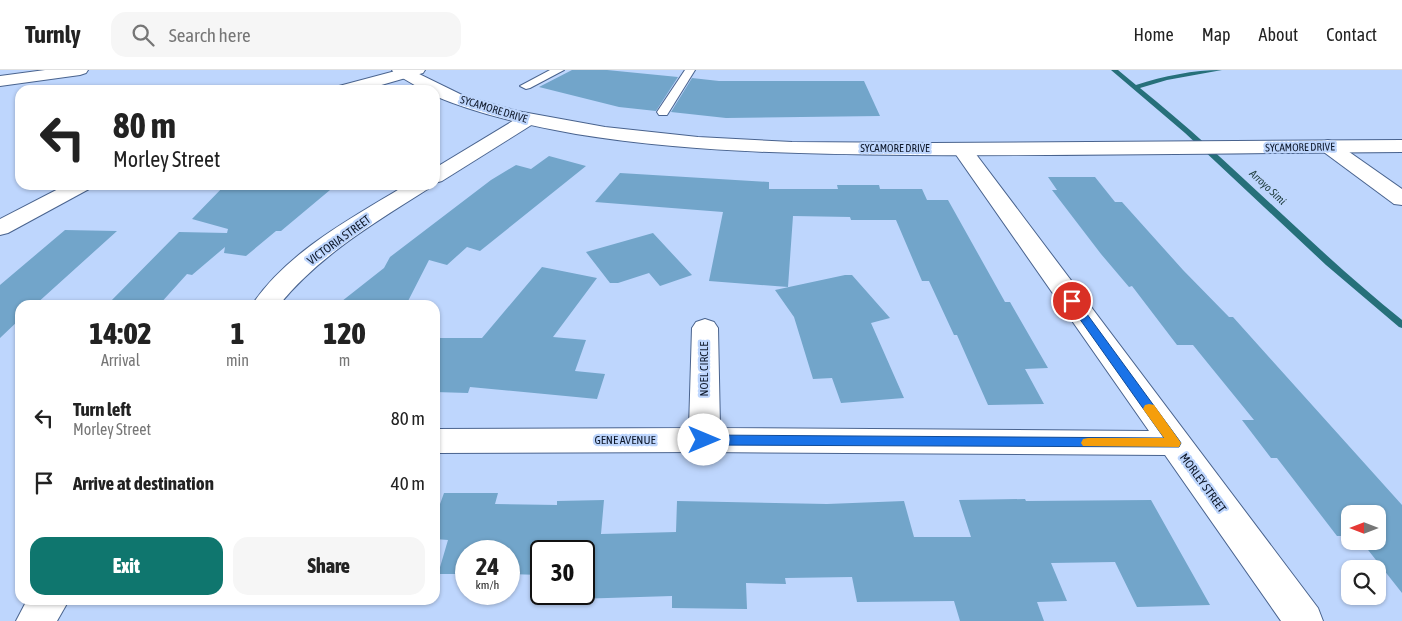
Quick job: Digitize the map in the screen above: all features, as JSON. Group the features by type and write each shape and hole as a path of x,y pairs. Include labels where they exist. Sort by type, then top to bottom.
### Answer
{"street":[{"path":"0,81 80,70"},
{"path":"361,85 407,71"},
{"name":"SYCAMORE DRIVE","path":"407,71 430,85"},
{"name":"SYCAMORE DRIVE","path":"440,91 488,109 527,120 631,137 719,146 962,149 1402,146"},
{"path":"440,174 527,120"},
{"path":"1328,146 1402,199"},
{"name":"MORLEY STREET","path":"962,149 1304,621"},
{"path":"4,223 72,190"},
{"name":"VICTORIA STREET","path":"270,300 316,254 348,231 414,190"},
{"name":"NOEL CIRCLE","path":"704,440 705,328"},
{"name":"GENE AVENUE","path":"440,441 704,440 1174,443"},
{"path":"35,621 46,605"}],"lane":[{"path":"526,86 559,70"},
{"path":"663,112 690,70"}],"building":[{"path":"572,70 607,70 678,77 656,111 619,107 539,87"},
{"path":"692,78 719,81 864,81 880,116 726,118 671,112"},
{"path":"549,156 586,166 480,251 467,247 447,265 429,260 409,300 343,300 384,268 390,257 491,180 516,165 531,169"},
{"path":"620,173 769,182 769,189 838,189 837,185 879,185 880,189 922,189 927,200 948,200 1005,302 1010,302 1048,368 1025,369 1044,404 988,405 957,335 954,335 929,281 922,281 896,220 851,220 850,217 793,216 788,287 709,281 723,212 595,202"},
{"path":"1048,177 1095,177 1115,202 1122,202 1183,270 1229,317 1233,317 1402,505 1402,593 1386,573 1386,560 1376,560 1368,550 1386,550 1386,505 1341,505 1341,536 1337,536 1277,458 1271,458 1242,420 1254,420 1193,345 1177,345 1132,286 1129,287 1101,254 1052,190 1057,190"},
{"path":"220,190 330,190 281,231 276,231 246,256 224,253 225,247 192,275 187,274 164,300 112,300 179,232 227,233 228,229 192,219"},
{"path":"65,230 117,231 41,300 15,300 15,324 0,338 0,285"},
{"path":"653,233 692,275 660,286 649,273 618,283 610,283 586,252"},
{"path":"542,267 597,278 553,337 586,340 575,371 605,374 597,399 470,387 468,393 440,392 440,338 482,338"},
{"path":"852,275 890,318 871,323 904,398 841,403 832,378 813,379 794,317 775,290"},
{"path":"444,493 498,493 495,504 557,505 557,501 604,500 601,534 676,532 677,501 827,504 904,501 914,537 971,537 959,500 1151,500 1210,605 1137,607 1115,562 1051,563 1067,601 1037,602 1044,621 960,621 954,601 857,602 852,577 785,578 786,584 746,583 747,609 672,608 672,596 595,598 595,540 530,540 530,575 520,574 520,540 455,540 455,574 440,574 440,567 448,540 440,539 440,504"}],"waterway":[{"name":"Arroyo Simi","path":"1114,70 1152,100 1329,263 1402,325"},
{"path":"1136,87 1167,78 1219,70"}],"slow traffic":[{"path":"1088,443 1174,443 1149,409"}],"route":[{"path":"704,440 1174,443 1072,301"}]}
